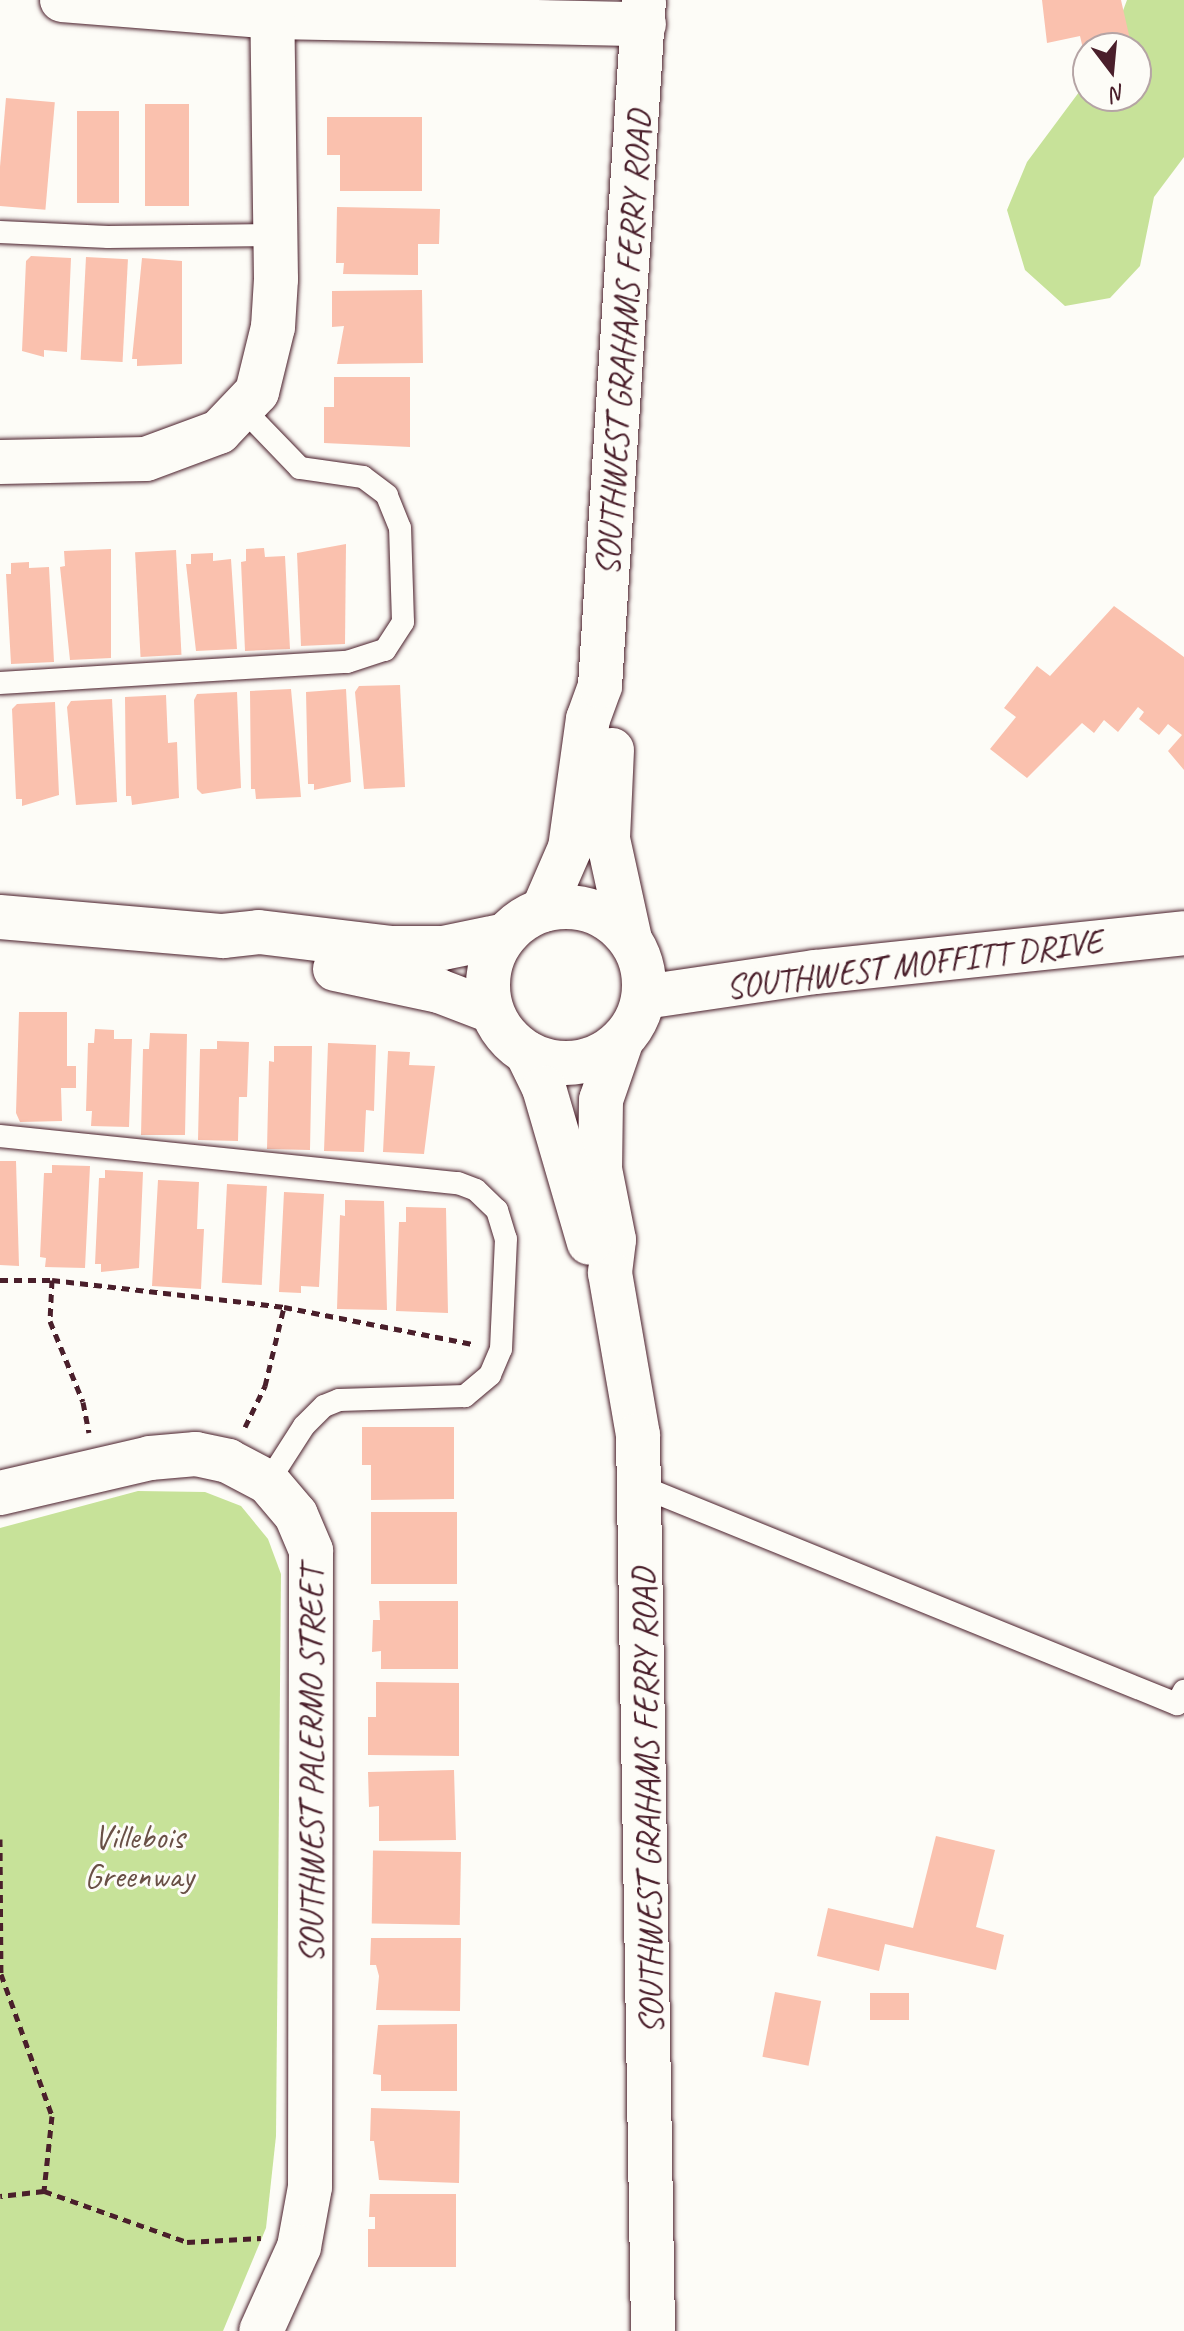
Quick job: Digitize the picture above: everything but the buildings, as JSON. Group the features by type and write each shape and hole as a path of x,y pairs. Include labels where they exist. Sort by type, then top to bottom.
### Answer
{"street":[{"path":"62,0 272,9 644,12"},
{"path":"0,462 146,459 219,432 244,410 257,392 273,327 272,9"},
{"name":"SOUTHWEST GRAHAMS FERRY ROAD","path":"543,910 570,848 588,719 600,686 644,12"},
{"name":"SOUTHWEST GRAHAMS FERRY ROAD","path":"600,686 612,727 611,869 630,939"},
{"path":"0,917 223,936 259,932 392,948 443,948 506,935 543,910 573,906 595,912 630,939 644,978 644,997 635,1024 621,1042 581,1062 558,1064 527,1053 501,1031 491,1011 489,967 506,935"},
{"name":"SOUTHWEST MOFFITT DRIVE","path":"644,997 815,972 1184,933"},
{"path":"223,936 258,957 387,977 491,1011"},
{"name":"SOUTHWEST GRAHAMS FERRY ROAD","path":"621,1042 601,1100 600,1169 614,1240 610,1273 638,1435 653,2331"},
{"name":"SOUTHWEST GRAHAMS FERRY ROAD","path":"527,1053 544,1088 585,1238 610,1273"},
{"name":"SOUTHWEST PALERMO STREET","path":"0,1493 96,1470 180,1455 228,1461 268,1482 296,1515 314,1571 310,2187 299,2247 261,2331"}],"lane":[{"path":"0,232 108,237 274,235"},
{"path":"0,683 347,662 385,650 403,622 400,528 387,495 363,477 300,468 244,410"},
{"path":"0,1136 109,1143 458,1183 476,1190 503,1223 501,1349 490,1375 465,1396 339,1400 324,1406 304,1426 268,1482"},
{"path":"640,1486 1177,1704 1184,1691"}],"path":[{"path":"0,1280 52,1280 284,1307 501,1349"},
{"path":"52,1280 50,1321 83,1402 96,1470"},
{"path":"228,1461 265,1386 284,1307"},
{"path":"0,1839 1,1974 52,2116 44,2191"},
{"path":"0,2196 44,2191 187,2242 252,2236 299,2247"}],"green space":[{"path":"1127,0 1184,0 1184,157 1154,197 1140,266 1110,298 1065,306 1025,270 1007,210 1027,162 1072,102 1072,112 1152,112 1152,32 1115,32"},
{"name":"Villebois Greenway","path":"138,1491 205,1492 241,1506 268,1539 281,1574 276,2136 266,2228 223,2331 0,2331 0,1528"}]}
